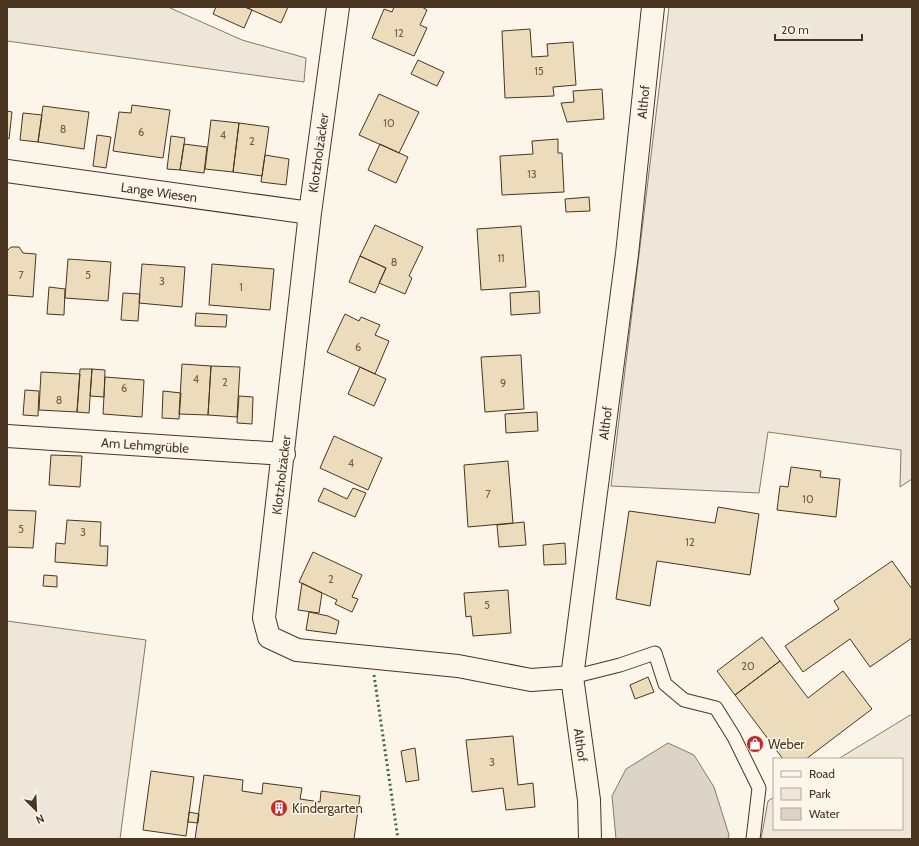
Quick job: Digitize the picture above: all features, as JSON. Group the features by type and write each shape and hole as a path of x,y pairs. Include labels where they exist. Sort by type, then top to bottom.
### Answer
{"street":[{"name":"Klotzholzäcker","path":"338,7 310,213 284,454 264,618 269,637 297,650 458,666 531,680 572,677"},
{"name":"Althof","path":"590,839 589,800 572,677 627,254 653,7"},
{"name":"Lange Wiesen","path":"7,171 310,213"},
{"name":"Am Lehmgrüble","path":"7,436 284,454"}],"lane":[{"path":"572,677 620,665 655,653 665,684 684,700 716,708 734,737 759,788 753,839"}],"green space":[{"path":"7,7 168,7 242,40 306,58 304,82 7,41"},
{"path":"669,7 912,7 912,479 900,487 901,450 768,432 759,493 611,486"},
{"path":"7,621 146,640 120,839 7,839"},
{"path":"912,714 912,839 761,839 768,801 773,798 773,830 903,830 903,758 840,758"}],"water":[{"path":"668,743 694,755 714,787 729,835 728,839 616,839 612,796 626,769"}],"building":[{"path":"216,7 245,7 252,10 244,28 213,14"},
{"path":"245,7 288,7 281,23"},
{"path":"394,7 422,7 427,10 420,25 427,28 414,56 372,38 384,9 392,12"},
{"path":"530,29 532,57 548,56 547,44 573,42 576,85 553,87 554,96 505,98 502,31"},
{"path":"418,60 444,72 437,86 411,74"},
{"path":"602,89 604,119 567,122 561,103 574,102 573,91"},
{"path":"379,94 419,112 399,153 359,135"},
{"path":"132,105 170,110 163,158 113,151 119,112 131,113"},
{"path":"43,106 89,112 84,149 38,142"},
{"path":"7,111 12,112 9,139 7,138"},
{"path":"23,113 42,115 38,142 20,140"},
{"path":"211,120 239,123 233,172 205,169"},
{"path":"239,123 269,127 262,176 233,172"},
{"path":"97,135 111,137 106,168 93,166"},
{"path":"171,136 185,138 180,170 167,169"},
{"path":"558,139 558,153 562,153 564,192 502,195 500,156 533,154 532,141"},
{"path":"184,144 207,147 204,173 180,170"},
{"path":"380,144 408,157 396,183 368,170"},
{"path":"265,155 289,159 286,185 261,182"},
{"path":"589,197 590,211 566,212 565,199"},
{"path":"375,225 423,247 409,276 412,278 405,294 379,283 386,268 360,256"},
{"path":"521,226 526,287 481,290 477,229"},
{"path":"11,247 19,247 23,253 36,254 33,297 7,295 7,251"},
{"path":"360,256 386,268 375,293 349,282"},
{"path":"68,259 111,262 108,301 65,298"},
{"path":"142,264 185,267 182,307 139,303"},
{"path":"212,264 274,269 270,310 209,305"},
{"path":"49,287 65,289 64,315 47,314"},
{"path":"539,291 540,313 511,315 510,293"},
{"path":"123,293 140,294 138,321 121,320"},
{"path":"196,313 227,315 226,327 195,326"},
{"path":"345,314 359,321 361,317 380,325 375,335 389,341 375,374 327,352"},
{"path":"521,355 524,409 485,412 481,357"},
{"path":"182,364 211,366 208,415 179,414"},
{"path":"211,366 240,367 237,417 208,415"},
{"path":"360,367 386,379 374,406 348,394"},
{"path":"80,369 92,369 89,413 77,412"},
{"path":"92,369 105,370 104,397 90,396"},
{"path":"41,372 80,374 77,412 39,410"},
{"path":"105,377 144,380 142,417 103,414"},
{"path":"25,390 39,391 38,416 23,415"},
{"path":"163,391 181,393 179,419 162,418"},
{"path":"239,396 253,397 252,424 237,423"},
{"path":"537,412 538,431 506,433 505,414"},
{"path":"334,436 382,458 368,490 320,468"},
{"path":"51,455 82,456 80,487 49,485"},
{"path":"508,461 513,523 468,527 464,465"},
{"path":"791,467 821,471 820,477 840,479 836,517 777,510 780,486 788,487"},
{"path":"324,488 347,499 353,488 366,493 355,517 318,501"},
{"path":"718,507 759,514 750,575 657,561 650,606 616,599 629,511 715,523"},
{"path":"7,510 36,511 33,548 7,547"},
{"path":"67,520 101,522 100,546 108,546 107,566 55,562 56,543 65,544"},
{"path":"524,522 526,545 499,547 497,525"},
{"path":"565,543 566,564 544,565 543,545"},
{"path":"313,552 362,575 352,597 358,599 352,612 335,604 337,600 299,582"},
{"path":"892,561 912,589 912,638 870,667 850,639 803,672 785,646 839,609 834,601"},
{"path":"44,575 57,576 57,587 43,586"},
{"path":"302,583 322,593 319,613 298,610"},
{"path":"508,590 511,633 473,636 471,616 466,617 464,593"},
{"path":"309,612 328,616 339,621 336,634 306,630"},
{"path":"762,637 780,661 735,695 717,671"},
{"path":"780,661 808,698 843,671 872,709 807,758 782,758 735,695"},
{"path":"648,677 654,692 635,699 630,685"},
{"path":"513,736 518,785 533,783 535,807 506,810 503,788 472,792 466,740"},
{"path":"415,748 419,780 406,782 401,751"},
{"path":"151,771 194,777 186,836 143,830"},
{"name":"Kindergarten","path":"204,775 243,780 242,791 262,794 263,783 302,788 300,799 320,802 321,791 360,796 354,839 195,839"},
{"path":"189,812 199,814 198,823 188,822"}],"hedge":[{"path":"374,675 398,839"}],"place":[{"name":"Weber","path":"755,744"},
{"name":"Kindergarten","path":"279,808"}]}
